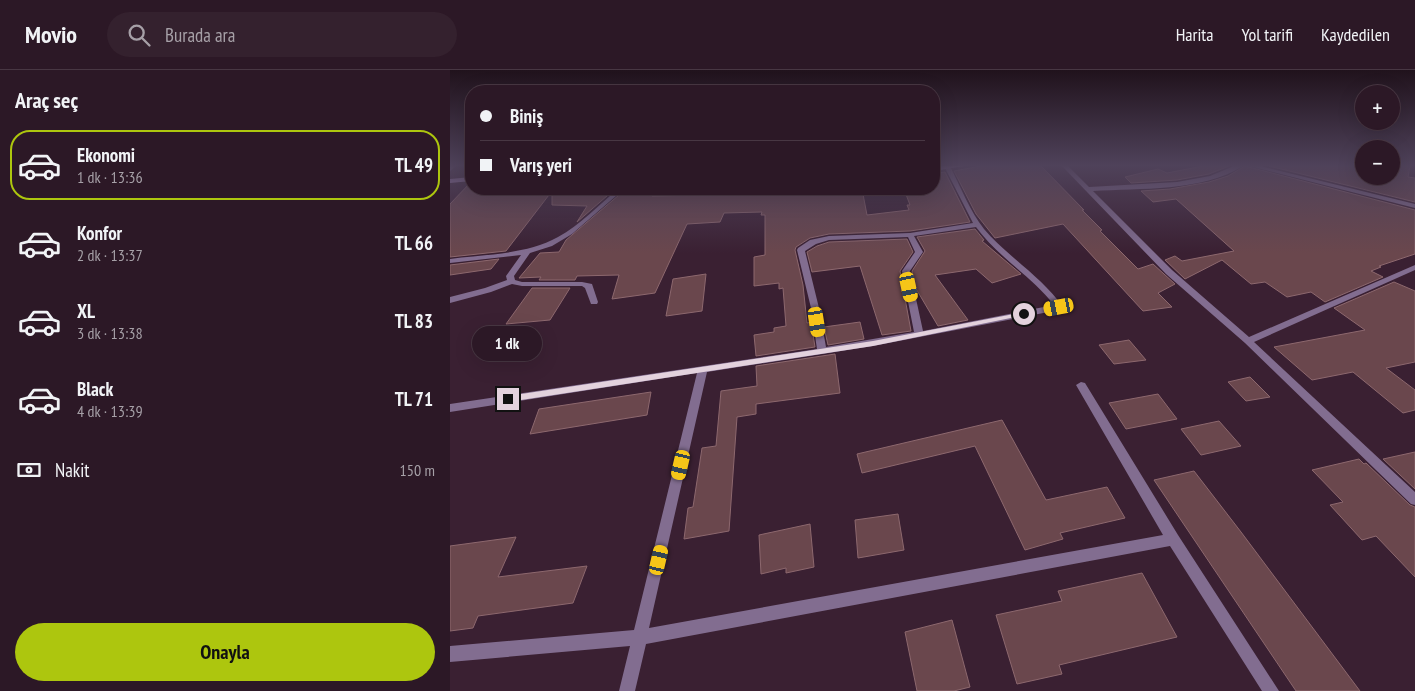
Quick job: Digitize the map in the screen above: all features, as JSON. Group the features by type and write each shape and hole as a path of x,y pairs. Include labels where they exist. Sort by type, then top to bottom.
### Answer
{"street":[{"path":"450,261 527,251 563,238 614,195"},
{"path":"450,408 822,351 1059,307 1038,280 988,237 978,225 962,195"},
{"path":"1094,195 1169,272 1248,341 1415,500"},
{"path":"1370,195 1415,206"},
{"path":"822,351 815,308 801,250 813,242 829,238 910,235 978,225"},
{"path":"910,235 919,252 906,271 919,334"},
{"path":"511,281 510,276 527,251"},
{"path":"1248,341 1415,267"},
{"path":"450,300 472,295 511,281 522,284 582,284 589,286 594,302"},
{"path":"627,691 703,369"},
{"path":"1081,385 1173,539 1271,691"},
{"path":"450,654 641,637 1173,539"}],"building":[{"path":"459,195 549,195 506,251 450,257 450,204"},
{"path":"552,195 608,195 577,222 587,206 552,205"},
{"path":"619,195 863,195 867,215 909,210 907,205 910,205 906,195 956,195 970,222 910,231 829,234 810,238 796,247 807,323 811,322 815,347 756,356 754,335 774,332 774,328 786,326 783,288 779,289 779,283 754,286 754,257 765,255 765,215 761,215 762,212 724,213 720,222 687,224 655,293 612,299 619,275 577,276 575,280 539,280 541,277 519,278 540,253 559,252 566,240"},
{"path":"966,195 1069,195 1102,230 1100,231 1138,269 1153,264 1175,284 1158,293 1172,307 1143,311 1063,224 995,238 976,214"},
{"path":"1145,195 1357,195 1415,210 1415,254 1379,266 1381,267 1371,271 1383,277 1325,302 1311,292 1287,297 1265,282 1251,284 1222,260 1185,279 1165,260 1175,256 1182,261 1234,251 1176,199 1153,202"},
{"path":"1387,195 1415,195 1415,202"},
{"path":"975,229 984,240 982,241 1021,274 992,283 976,269 935,275 968,320 938,326 915,287 912,271 925,251 917,237"},
{"path":"907,239 913,252 900,271 911,331 882,335 860,266 812,272 807,252 829,242"},
{"path":"499,259 491,269 450,275 450,265"},
{"path":"706,274 702,311 666,316 673,279"},
{"path":"1394,282 1415,291 1415,362 1386,368 1415,390 1415,410 1403,413 1353,372 1312,380 1274,347 1365,330 1334,308"},
{"path":"532,288 570,288 550,320 506,324"},
{"path":"860,322 864,339 828,345 824,327"},
{"path":"1129,340 1146,360 1114,364 1099,345"},
{"path":"835,354 840,393 756,404 756,414 737,417 729,531 684,539 688,508 693,507 702,448 716,446 721,391 757,386 756,366"},
{"path":"1250,377 1270,397 1246,401 1228,382"},
{"path":"651,392 647,415 530,434 539,409"},
{"path":"1158,394 1177,419 1126,429 1109,403"},
{"path":"1002,420 1046,500 1107,487 1125,518 1060,533 1063,539 1025,550 975,446 862,473 857,454"},
{"path":"1219,421 1241,446 1201,455 1181,429"},
{"path":"1415,452 1415,489 1383,459"},
{"path":"1359,459 1364,464 1366,463 1410,505 1415,507 1415,577 1376,536 1362,540 1330,505 1343,502 1312,470"},
{"path":"1194,471 1360,691 1296,691 1154,480"},
{"path":"898,514 904,550 858,558 855,520"},
{"path":"810,524 814,567 786,573 786,568 761,574 759,535"},
{"path":"516,537 498,577 587,566 573,603 478,616 473,628 450,631 450,546"},
{"path":"1142,573 1177,637 1059,665 1062,674 1017,684 996,615 1062,601 1058,591"},
{"path":"952,620 970,687 954,691 917,691 905,632"}],"route":[{"path":"508,399 873,343 1024,314"}]}
